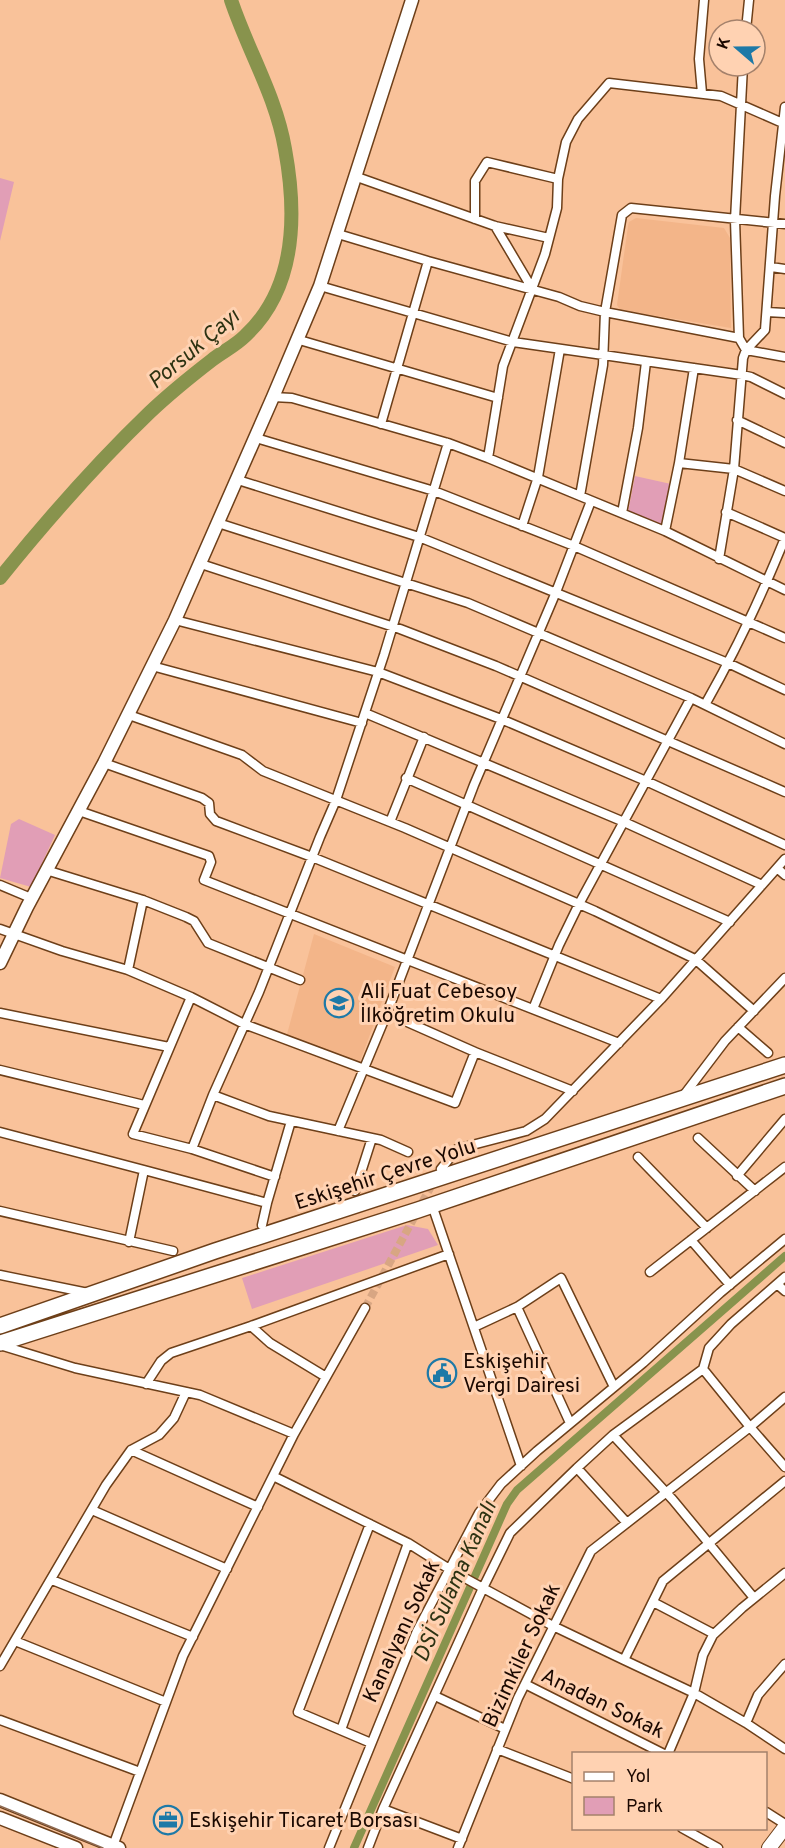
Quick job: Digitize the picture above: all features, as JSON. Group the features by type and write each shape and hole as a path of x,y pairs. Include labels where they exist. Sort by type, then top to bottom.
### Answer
{"highway":[{"name":"Eskişehir Çevre Yolu","path":"0,1326 215,1251 785,1065"},
{"name":"Eskişehir Çevre Yolu","path":"0,1344 432,1205 785,1086"}],"main road":[{"path":"769,1848 785,1826"}],"street":[{"path":"0,963 46,870 129,715 201,564 256,438 296,339 321,286 412,0"},
{"path":"702,93 699,59 704,0"},
{"path":"747,18 749,0"},
{"path":"743,78 735,220 739,338 746,350 785,357"},
{"path":"488,458 503,366 533,290 549,238 566,142 578,119 609,82 721,96 784,123"},
{"path":"719,559 734,469 743,357 746,350 765,330 774,223 781,180 785,107"},
{"path":"475,219 475,181 487,162 558,179"},
{"path":"357,177 495,226 549,238"},
{"path":"580,496 603,356 605,312 622,215 631,208 785,224"},
{"path":"495,226 533,290"},
{"path":"338,234 559,297 580,306 739,338"},
{"path":"381,424 428,261"},
{"path":"771,267 785,269"},
{"path":"321,286 513,342 742,375 752,377 785,394"},
{"path":"767,312 785,313"},
{"path":"296,339 498,398"},
{"path":"522,526 538,477 560,349"},
{"path":"622,513 638,428 646,362"},
{"path":"664,531 679,464 694,368"},
{"path":"273,398 292,398 448,443 538,477 664,531 785,590"},
{"path":"738,420 785,443"},
{"path":"256,438 434,491 574,546 785,638"},
{"path":"192,1149 213,1095 269,968 336,800 448,443"},
{"path":"679,464 734,469 785,491"},
{"path":"238,480 420,537 728,663 785,690"},
{"path":"338,1131 387,1013 483,762 556,592 591,501"},
{"path":"706,704 768,580 785,538 726,512"},
{"path":"218,523 468,603 706,704 785,744"},
{"path":"201,564 392,626 520,676 785,792"},
{"path":"175,620 378,672 501,719 646,781 785,845"},
{"path":"152,666 362,723"},
{"path":"533,1009 579,904 691,698"},
{"path":"365,712 624,822 762,885"},
{"path":"129,715 242,755 263,771 390,822 579,904 694,960 754,1011"},
{"path":"390,822 424,737"},
{"path":"104,763 201,798 209,803 210,814 216,821 312,857 661,999"},
{"path":"406,778 730,922"},
{"path":"79,811 209,856 211,862 204,880 619,1043"},
{"path":"441,1169 457,1149 526,1131 545,1119 661,999 785,859"},
{"path":"777,868 785,876"},
{"path":"46,870 143,900 195,921 208,943 300,980"},
{"path":"0,885 32,898"},
{"path":"129,970 143,900"},
{"path":"0,929 129,970 191,996 244,1024 455,1103 475,1052"},
{"path":"682,1098 725,1041 785,978"},
{"path":"191,996 133,1134 192,1149 275,1177"},
{"path":"0,1013 169,1047"},
{"path":"387,1013 475,1052 573,1091"},
{"path":"738,1027 768,1053"},
{"path":"0,1070 144,1105"},
{"path":"213,1095 269,1116 372,1138 408,1152"},
{"path":"737,1176 785,1119"},
{"path":"261,1225 291,1121"},
{"path":"0,1132 267,1203"},
{"path":"355,1191 372,1138"},
{"path":"698,1138 755,1191"},
{"path":"638,1157 707,1228"},
{"path":"650,1272 785,1167"},
{"path":"129,1242 144,1170"},
{"path":"432,1205 521,1466"},
{"path":"0,1211 173,1251"},
{"name":"Kanalyanı Sokak","path":"329,1848 417,1631 479,1513 501,1484 521,1466 785,1239"},
{"path":"692,1240 730,1285"},
{"path":"146,1384 161,1360 171,1353 449,1254"},
{"path":"0,1275 92,1294"},
{"path":"474,1327 517,1307 561,1278 614,1387"},
{"path":"368,1848 383,1809 435,1696 480,1586 510,1533 613,1435 703,1369 709,1348 731,1324 785,1278"},
{"path":"777,1284 785,1291"},
{"path":"517,1307 570,1423"},
{"path":"0,1800 116,1847 140,1772 193,1637 294,1434 365,1308"},
{"path":"251,1326 270,1343 326,1377"},
{"path":"0,1344 75,1368 201,1395 294,1434"},
{"path":"703,1369 785,1467"},
{"path":"0,1666 106,1485 131,1450 159,1435 174,1418 186,1392"},
{"name":"Bizimkiler Sokak","path":"458,1848 525,1684 591,1551 667,1493 785,1397"},
{"path":"613,1435 667,1493 754,1598"},
{"path":"131,1450 258,1507"},
{"path":"577,1468 627,1523"},
{"path":"273,1476 408,1543 451,1570 553,1626 694,1693 785,1749"},
{"path":"624,1660 663,1581 785,1481"},
{"path":"92,1510 227,1569"},
{"path":"369,1524 298,1712 371,1743"},
{"path":"341,1730 408,1543"},
{"path":"667,1752 694,1693 703,1655 714,1634 785,1573"},
{"path":"52,1580 193,1637"},
{"path":"652,1602 714,1634"},
{"path":"15,1641 166,1702"},
{"path":"746,1723 758,1695 785,1664"},
{"name":"Anadan Sokak","path":"525,1684 662,1752"},
{"path":"435,1696 505,1729"},
{"path":"0,1720 140,1772"},
{"path":"497,1749 572,1779"},
{"path":"383,1809 462,1839"},
{"path":"767,1813 785,1826"},
{"path":"0,1818 76,1848"},
{"path":"686,1830 718,1848"}],"shaded area":[{"path":"636,218 724,228 730,238 731,328 620,310 617,305 628,226 629,222"},
{"name":"Ali Fuat Cebesoy İlköğretim Okulu","path":"314,934 395,967 359,1064 286,1038"}],"green space":[{"path":"0,178 14,182 0,241"},
{"path":"635,476 671,484 665,528 628,512"},
{"path":"19,819 55,835 31,887 0,878 11,824"},
{"path":"407,1225 428,1229 438,1245 252,1309 242,1278"}],"waterway":[{"name":"Porsuk Çayı","path":"0,578 53,514 110,452 172,392 245,336 262,317 275,296 284,273 289,249 291,224 289,174 281,129 231,0"},
{"name":"DSİ Sulama Kanalı","path":"354,1848 507,1504 517,1490 785,1256"}],"tunnel":[{"path":"365,1308 435,1179"}],"tram line":[{"path":"0,1806 103,1848"}],"place":[{"name":"Ali Fuat Cebesoy İlköğretim Okulu","path":"339,1003"},
{"name":"Eskişehir Vergi Dairesi","path":"442,1373"},
{"name":"Eskişehir Ticaret Borsası","path":"168,1820"}]}
